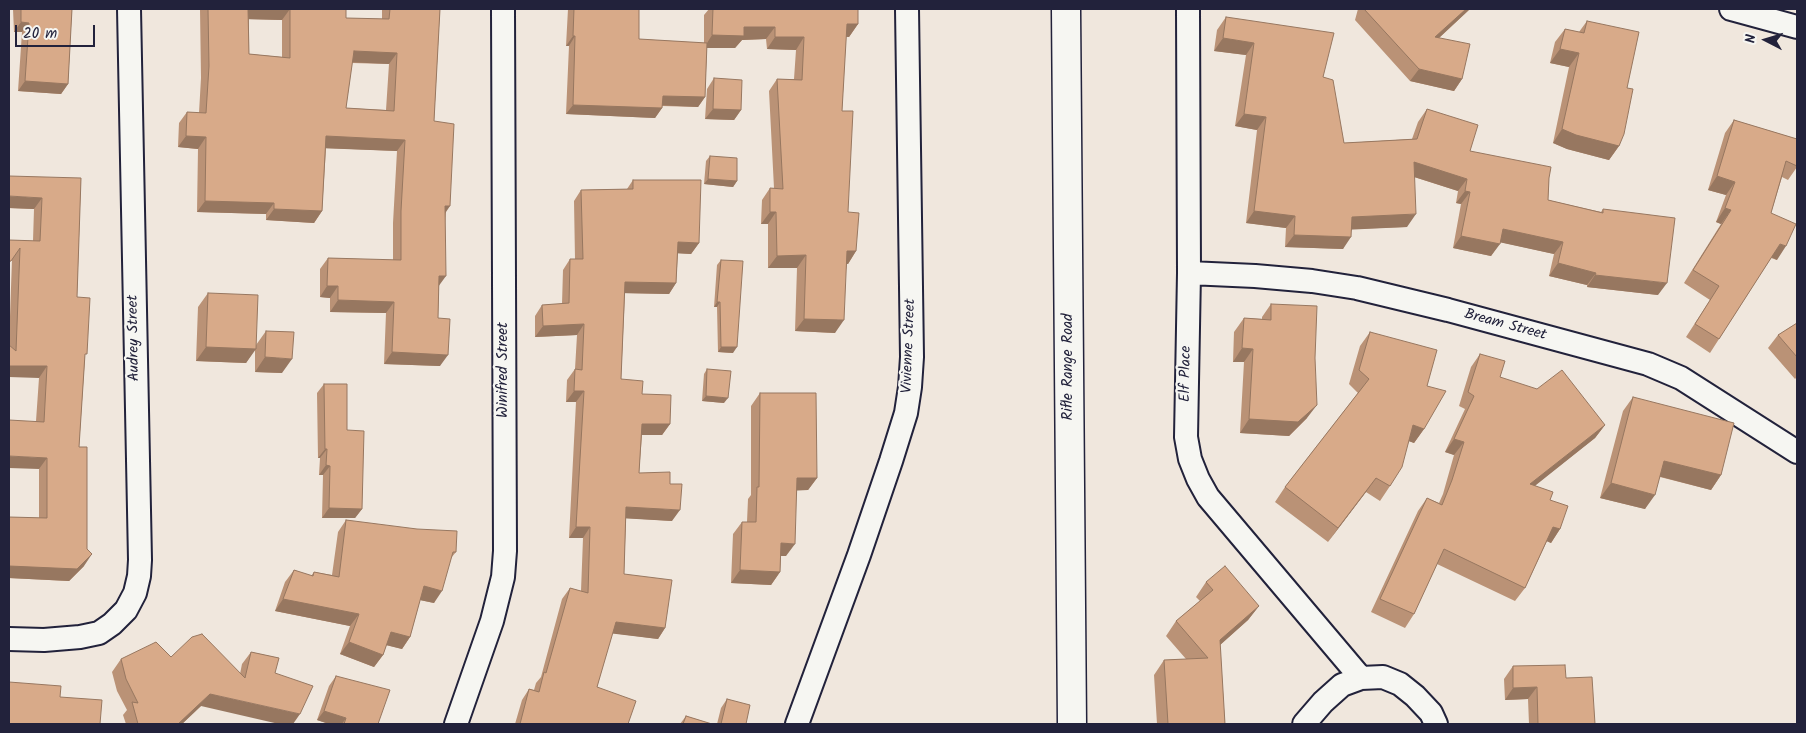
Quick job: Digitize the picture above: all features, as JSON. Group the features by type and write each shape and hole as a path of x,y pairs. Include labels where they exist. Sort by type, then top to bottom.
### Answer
{"main road":[{"name":"Rifle Range Road","path":"1066,9 1072,724"}],"street":[{"name":"Audrey Street","path":"9,639 44,640 80,637 99,633 112,624 126,610 135,593 139,576 129,9"},
{"name":"Winifred Street","path":"456,724 500,594 504,560 503,9"},
{"name":"Vivienne Street","path":"797,724 859,554 906,413 912,357 907,9"},
{"name":"Elf Place","path":"1188,9 1189,273 1186,437 1190,459 1208,497 1224,518 1361,678"},
{"path":"1731,9 1797,27"},
{"name":"Bream Street","path":"1189,273 1312,281 1358,288 1448,310 1648,364 1681,378 1797,452"},
{"path":"1304,724 1342,685 1361,678 1383,677 1400,684 1415,696 1432,713 1436,724"}],"building":[{"path":"21,9 72,9 68,84 25,81 29,23 21,22"},
{"path":"208,9 248,9 249,54 290,58 290,9 346,9 346,18 389,19 390,9 440,9 434,121 454,124 450,206 445,206 446,276 439,276 438,318 450,319 448,355 392,352 394,302 338,300 338,286 327,286 328,258 401,260 401,211 405,140 326,136 322,211 274,209 274,203 205,201 206,137 186,136 187,112 206,113 209,66","holes":["354,51 397,53 394,111 346,108"]},
{"path":"574,9 639,9 639,39 707,43 705,97 663,96 662,108 573,105"},
{"path":"713,9 858,9 858,24 847,24 842,111 853,111 848,212 859,213 856,251 847,251 844,320 804,319 806,255 777,256 776,212 770,212 770,188 783,189 777,79 802,80 804,37 775,37 775,27 744,27 744,36 712,35"},
{"path":"1364,9 1466,9 1435,37 1470,44 1462,79 1419,69"},
{"path":"1226,17 1334,33 1323,77 1333,80 1344,143 1417,139 1427,109 1478,125 1470,151 1551,167 1548,200 1603,213 1603,209 1675,218 1667,283 1595,275 1596,273 1558,263 1563,242 1503,229 1500,244 1461,236 1470,192 1465,191 1467,179 1414,162 1416,214 1352,217 1351,237 1294,235 1295,216 1254,211 1266,117 1244,114 1254,43 1223,38"},
{"path":"1587,21 1639,32 1627,88 1633,89 1624,134 1619,146 1576,135 1562,129 1579,53 1560,49 1565,29 1584,33"},
{"path":"714,78 742,80 741,110 713,109"},
{"path":"1734,120 1797,139 1797,166 1786,161 1771,213 1796,224 1786,246 1780,244 1719,339 1695,324 1719,286 1693,270 1731,210 1725,208 1735,182 1717,176"},
{"path":"710,156 737,158 737,181 708,179"},
{"path":"9,176 81,178 77,297 90,298 79,447 87,447 87,549 92,554 77,569 9,566 9,517 47,518 47,458 9,456 9,420 44,422 47,366 9,366 9,345 16,351 20,248 11,261 9,261 9,240 40,241 42,198 9,196"},
{"path":"633,180 701,180 699,243 678,242 676,283 625,282 621,379 643,381 642,394 671,395 670,424 642,424 639,473 670,472 670,484 682,484 680,510 626,507 624,574 672,580 665,628 616,622 597,687 636,701 628,724 520,724 529,689 539,692 544,672 546,673 570,588 588,593 590,527 576,527 584,391 574,391 575,369 582,370 584,324 543,326 542,305 569,303 570,259 583,259 581,190 633,189"},
{"path":"721,260 743,261 737,347 721,347 720,302 717,302"},
{"path":"208,293 258,295 256,349 206,347"},
{"path":"1271,304 1317,306 1315,358 1317,405 1298,422 1249,419 1253,349 1242,348 1244,318 1271,320"},
{"path":"1797,323 1797,357 1778,335"},
{"path":"266,331 294,332 292,359 265,357"},
{"path":"1370,332 1437,350 1427,386 1446,391 1424,429 1413,425 1402,467 1390,486 1376,478 1338,528 1285,487 1369,379 1359,370"},
{"path":"1480,354 1505,361 1500,377 1537,389 1562,370 1605,425 1530,484 1553,492 1550,500 1568,506 1560,529 1553,527 1525,588 1444,549 1414,614 1380,599 1427,498 1442,505 1464,442 1454,439 1474,396 1468,392"},
{"path":"707,369 731,371 728,398 706,396"},
{"path":"324,384 347,384 347,430 364,431 362,509 329,508 330,466 326,465"},
{"path":"760,393 816,393 817,478 797,478 795,544 781,543 780,572 740,570 742,522 756,522 757,487 759,487"},
{"path":"1633,397 1734,423 1721,475 1664,461 1655,495 1611,483"},
{"path":"346,520 417,529 457,531 456,552 453,552 442,591 424,586 410,637 391,632 383,655 349,642 359,614 283,599 294,570 313,576 314,572 339,577"},
{"path":"1225,566 1259,606 1220,640 1225,724 1168,724 1164,660 1208,658 1176,621 1213,590 1206,582"},
{"path":"202,634 245,678 251,652 279,658 275,673 313,686 300,714 210,694 178,724 138,724 132,702 138,703 126,679 121,659 156,642 171,657 192,637"},
{"path":"1565,665 1566,678 1592,677 1595,724 1538,724 1537,687 1513,688 1513,666"},
{"path":"336,676 390,690 378,724 344,724 346,718 324,711"},
{"path":"9,682 61,686 60,697 102,700 100,724 9,724"},
{"path":"727,699 750,705 746,724 721,724"},
{"path":"686,716 712,724 683,724"}]}
